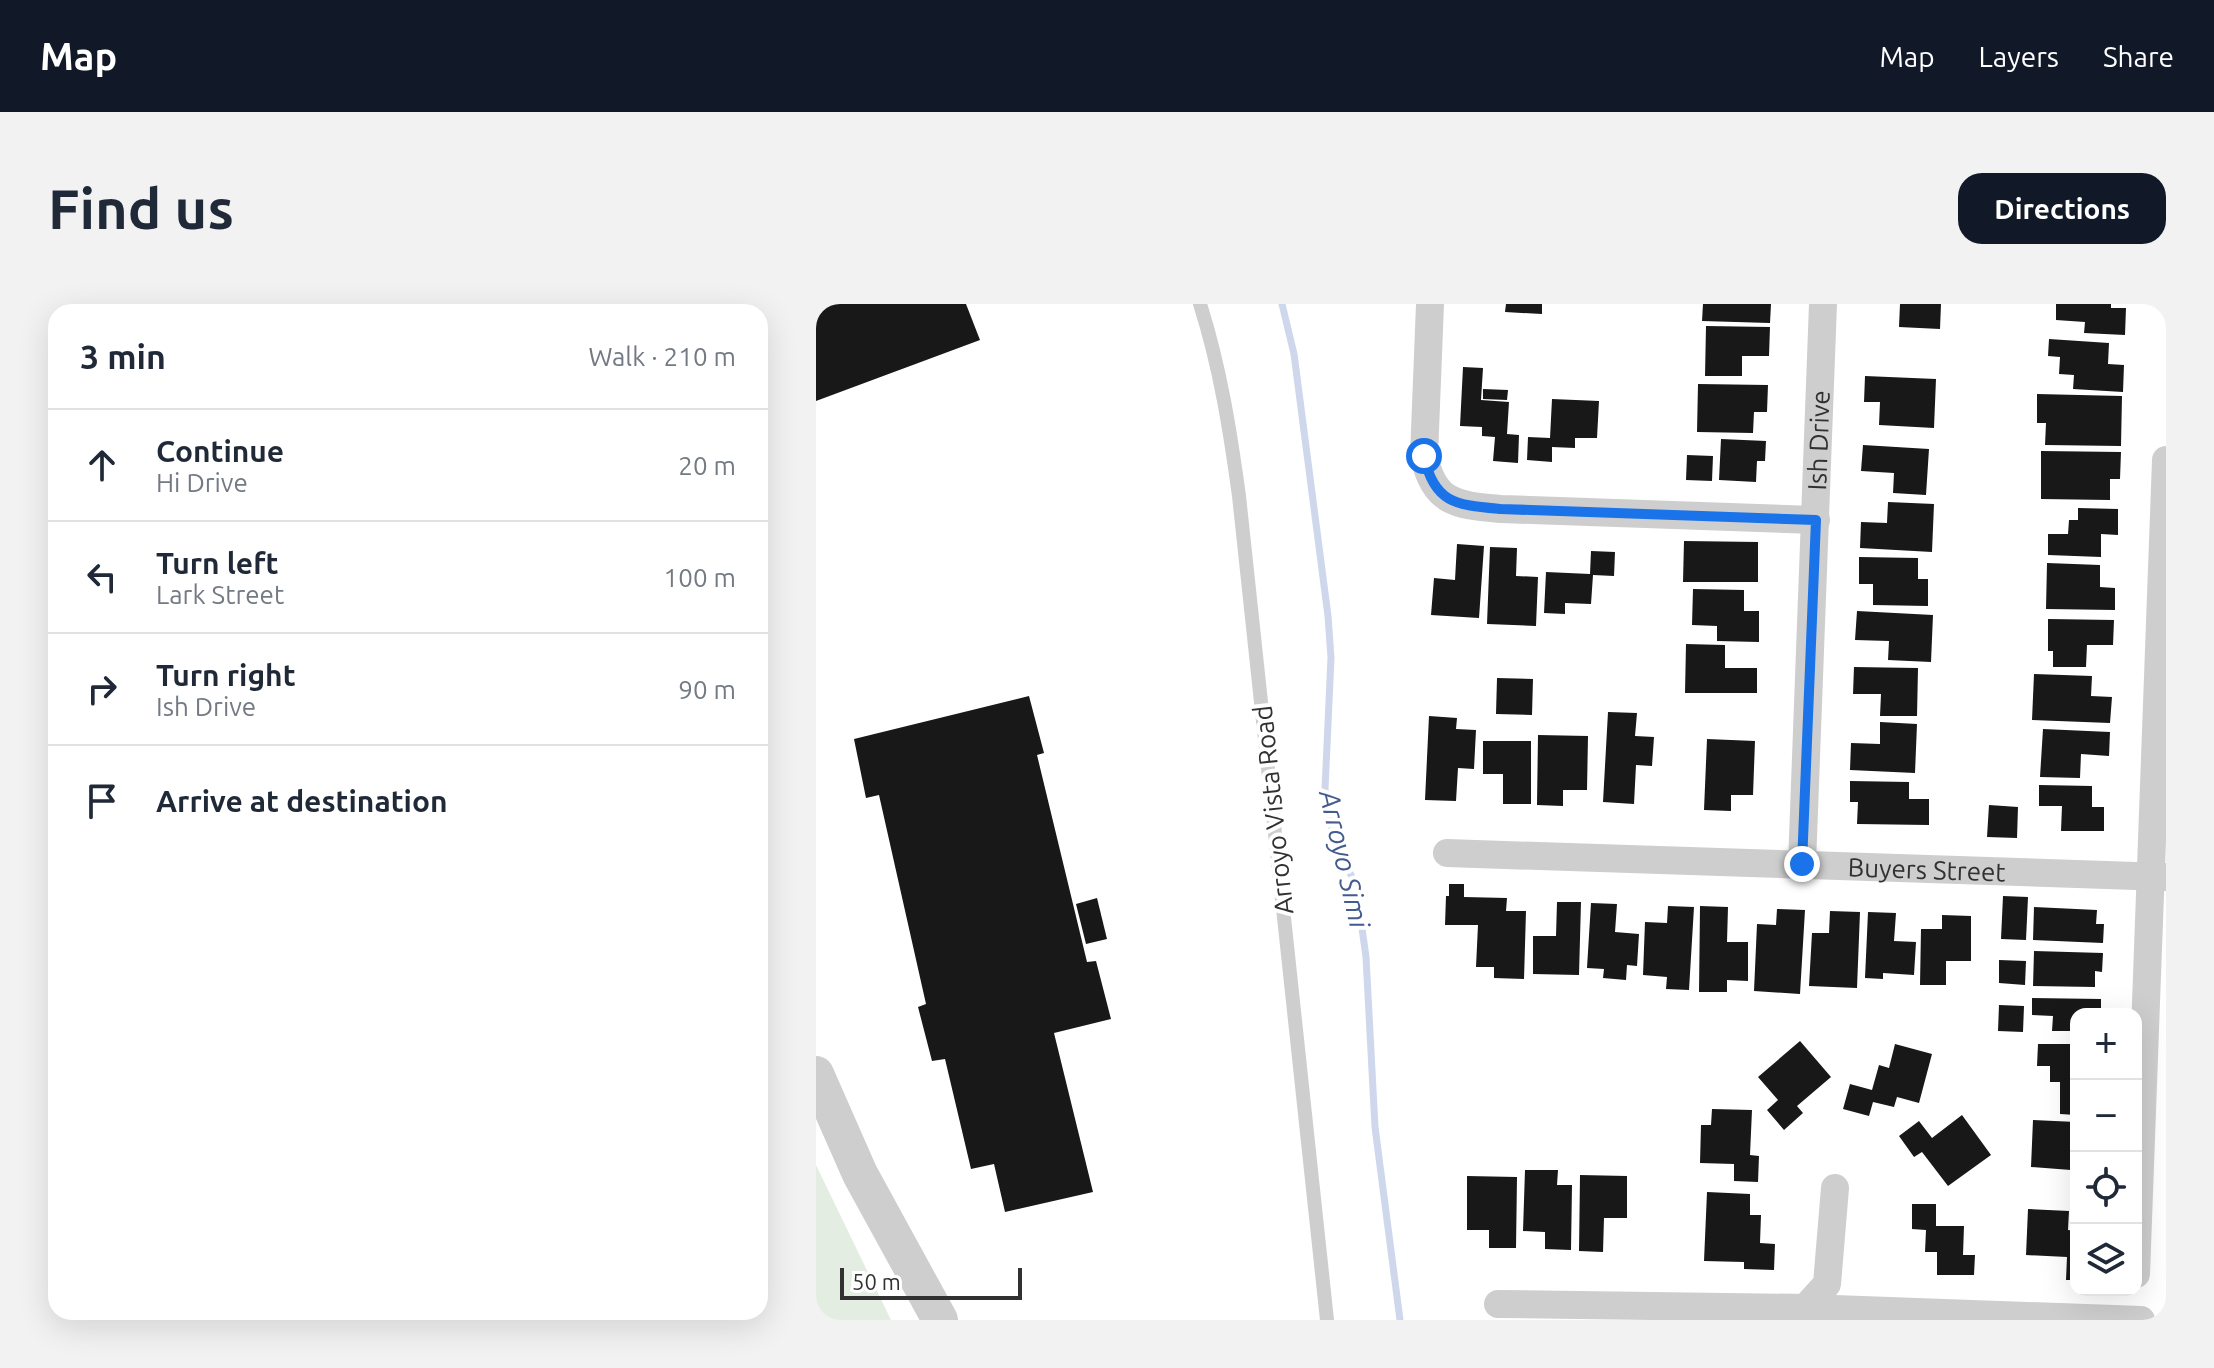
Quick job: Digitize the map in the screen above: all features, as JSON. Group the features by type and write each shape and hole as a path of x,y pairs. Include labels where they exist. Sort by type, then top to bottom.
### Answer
{"street":[{"path":"1430,304 1424,456 1428,478 1442,496 1460,505 1501,509 1816,520"},
{"name":"Ish Drive","path":"1802,864 1823,304"},
{"path":"2139,1224 2158,877 2166,460"},
{"name":"Buyers Street","path":"1447,853 2158,877"},
{"path":"816,1074 860,1174 940,1320"},
{"path":"1800,1314 1827,1284 1835,1188"},
{"path":"2134,1320 2135,1296"},
{"path":"1498,1304 1800,1314 2141,1320"}],"lane":[{"name":"Arroyo Vista Road","path":"1200,304 1228,413 1239,496 1327,1320"}],"shaded area":[{"path":"816,1165 891,1320 816,1320"}],"building":[{"path":"816,304 966,304 980,340 816,401"},
{"path":"1506,304 1542,304 1542,314 1505,312"},
{"path":"1703,304 1771,304 1770,323 1702,321"},
{"path":"1900,304 1941,304 1940,329 1899,327"},
{"path":"2056,304 2111,304 2111,308 2126,308 2125,335 2084,333 2085,322 2056,320"},
{"path":"1706,326 1770,327 1769,356 1742,356 1742,376 1705,376"},
{"path":"2049,339 2109,343 2108,364 2124,365 2123,392 2073,389 2074,375 2059,374 2060,357 2048,356"},
{"path":"1463,367 1483,368 1481,400 1509,402 1507,434 1519,435 1518,463 1493,461 1495,437 1482,436 1482,427 1460,426"},
{"path":"1865,376 1936,379 1934,428 1879,425 1880,402 1864,402"},
{"path":"1698,384 1768,385 1767,412 1754,412 1753,433 1697,432"},
{"path":"1483,389 1508,390 1507,400 1483,399"},
{"path":"2037,394 2122,396 2121,446 2045,445 2046,423 2037,423"},
{"path":"1552,399 1599,401 1597,438 1575,438 1575,448 1552,447 1552,462 1527,460 1528,437 1550,438"},
{"path":"1721,439 1766,441 1765,461 1757,461 1756,482 1719,480"},
{"path":"1863,445 1929,449 1926,495 1893,493 1894,473 1861,471"},
{"path":"2041,451 2121,452 2120,479 2110,479 2110,500 2041,499"},
{"path":"1687,455 1713,456 1712,481 1686,480"},
{"path":"1888,502 1934,504 1932,552 1860,548 1861,522 1887,523"},
{"path":"2078,508 2118,509 2118,535 2101,534 2101,557 2048,555 2048,534 2068,534 2069,520 2078,520"},
{"path":"1684,541 1758,542 1758,582 1683,582"},
{"path":"1457,544 1484,546 1479,618 1431,615 1434,578 1455,580"},
{"path":"1490,547 1517,548 1516,576 1538,577 1536,626 1487,624"},
{"path":"1591,551 1615,552 1614,576 1593,575 1591,604 1565,603 1565,614 1544,613 1546,572 1590,574"},
{"path":"1859,557 1918,558 1918,579 1928,579 1928,606 1873,605 1873,584 1859,584"},
{"path":"2047,563 2100,565 2100,587 2115,588 2115,610 2046,609"},
{"path":"1693,589 1744,590 1744,611 1759,611 1759,642 1717,641 1717,626 1692,625"},
{"path":"1857,611 1933,615 1931,662 1888,660 1889,641 1855,640"},
{"path":"2048,619 2114,620 2113,645 2087,645 2086,667 2053,667 2053,651 2048,651"},
{"path":"1686,644 1725,645 1725,668 1757,668 1757,693 1685,693"},
{"path":"1854,667 1918,668 1917,716 1880,716 1881,694 1853,694"},
{"path":"2034,674 2092,676 2091,696 2112,697 2110,723 2032,720"},
{"path":"1497,678 1533,679 1532,715 1496,714"},
{"path":"1029,696 1044,753 1037,755 1087,962 1096,961 1111,1019 1054,1033 1093,1192 1005,1212 994,1164 971,1169 945,1059 932,1061 918,1007 926,1004 879,795 866,798 854,739"},
{"path":"1608,712 1637,713 1635,736 1654,737 1652,766 1636,765 1634,804 1603,802"},
{"path":"1429,716 1457,718 1456,729 1476,730 1474,769 1458,768 1456,801 1425,800"},
{"path":"1880,722 1917,724 1915,773 1850,770 1851,743 1880,744"},
{"path":"2043,729 2110,732 2109,756 2081,754 2080,778 2040,777"},
{"path":"1538,735 1588,736 1587,790 1563,790 1563,806 1537,805"},
{"path":"1707,739 1755,741 1753,795 1731,795 1731,811 1704,810"},
{"path":"1483,741 1531,741 1531,804 1503,804 1503,774 1483,774"},
{"path":"1850,781 1909,782 1909,799 1929,799 1929,825 1857,824 1858,802 1850,802"},
{"path":"2039,785 2092,786 2092,807 2104,807 2104,831 2061,831 2062,806 2039,806"},
{"path":"1989,805 2018,807 2017,838 1987,837"},
{"path":"1449,884 1464,884 1464,897 1507,898 1506,911 1526,911 1524,979 1494,978 1494,967 1476,967 1478,925 1445,925"},
{"path":"2003,896 2028,897 2026,940 2001,939"},
{"path":"1097,898 1107,939 1086,944 1076,904"},
{"path":"1557,902 1581,902 1579,975 1533,974 1533,936 1556,936"},
{"path":"1591,903 1617,904 1615,932 1639,934 1637,966 1627,965 1626,980 1603,978 1604,969 1587,968"},
{"path":"1668,906 1694,907 1689,990 1666,989 1667,977 1643,975 1645,922 1667,923"},
{"path":"1700,906 1728,907 1727,942 1748,942 1748,981 1727,980 1727,992 1699,992"},
{"path":"2034,907 2097,910 2096,924 2104,924 2103,943 2033,940"},
{"path":"1777,909 1805,910 1800,994 1754,991 1757,924 1776,925"},
{"path":"1830,911 1860,912 1857,988 1809,986 1812,933 1829,933"},
{"path":"1868,912 1896,913 1894,941 1916,942 1914,975 1883,973 1883,979 1865,978"},
{"path":"1942,915 1971,916 1971,961 1946,961 1946,985 1920,985 1921,929 1942,929"},
{"path":"2034,951 2103,953 2102,972 2095,971 2095,987 2033,986"},
{"path":"1999,960 2026,961 2025,985 1999,983"},
{"path":"2032,998 2101,999 2101,1008 2070,1008 2070,1031 2052,1031 2053,1016 2032,1015"},
{"path":"1999,1005 2024,1006 2023,1032 1998,1031"},
{"path":"1800,1041 1831,1077 1797,1106 1803,1113 1784,1130 1767,1110 1778,1100 1758,1077"},
{"path":"1895,1044 1932,1054 1919,1103 1897,1097 1894,1107 1873,1102 1869,1116 1843,1109 1850,1084 1872,1090 1879,1065 1889,1068"},
{"path":"2038,1044 2070,1044 2070,1115 2060,1114 2060,1082 2050,1082 2050,1066 2037,1066"},
{"path":"1712,1109 1752,1110 1750,1155 1759,1156 1758,1182 1734,1181 1734,1164 1700,1163 1701,1125 1711,1125"},
{"path":"1962,1115 1991,1155 1948,1186 1922,1152 1914,1157 1899,1136 1919,1121 1932,1138"},
{"path":"2033,1120 2070,1122 2070,1170 2031,1167"},
{"path":"1525,1170 1558,1170 1557,1185 1572,1185 1571,1250 1545,1249 1545,1232 1523,1231"},
{"path":"1580,1175 1627,1176 1627,1218 1604,1218 1603,1252 1579,1251"},
{"path":"1467,1176 1517,1177 1516,1248 1489,1248 1489,1230 1467,1230"},
{"path":"1707,1192 1750,1194 1750,1215 1761,1215 1760,1243 1775,1244 1774,1270 1744,1269 1744,1262 1704,1261"},
{"path":"1912,1204 1936,1204 1936,1226 1964,1226 1963,1255 1975,1255 1974,1275 1937,1275 1937,1252 1925,1252 1926,1230 1912,1229"},
{"path":"2028,1209 2069,1211 2070,1280 2066,1280 2067,1257 2026,1255"}],"waterway":[{"name":"Arroyo Simi","path":"1282,304 1294,354 1328,616 1331,658 1325,789 1334,841 1356,885 1366,957 1375,1127 1400,1320"}],"route":[{"path":"1424,456 1428,478 1442,496 1460,505 1816,520 1802,864"}]}
